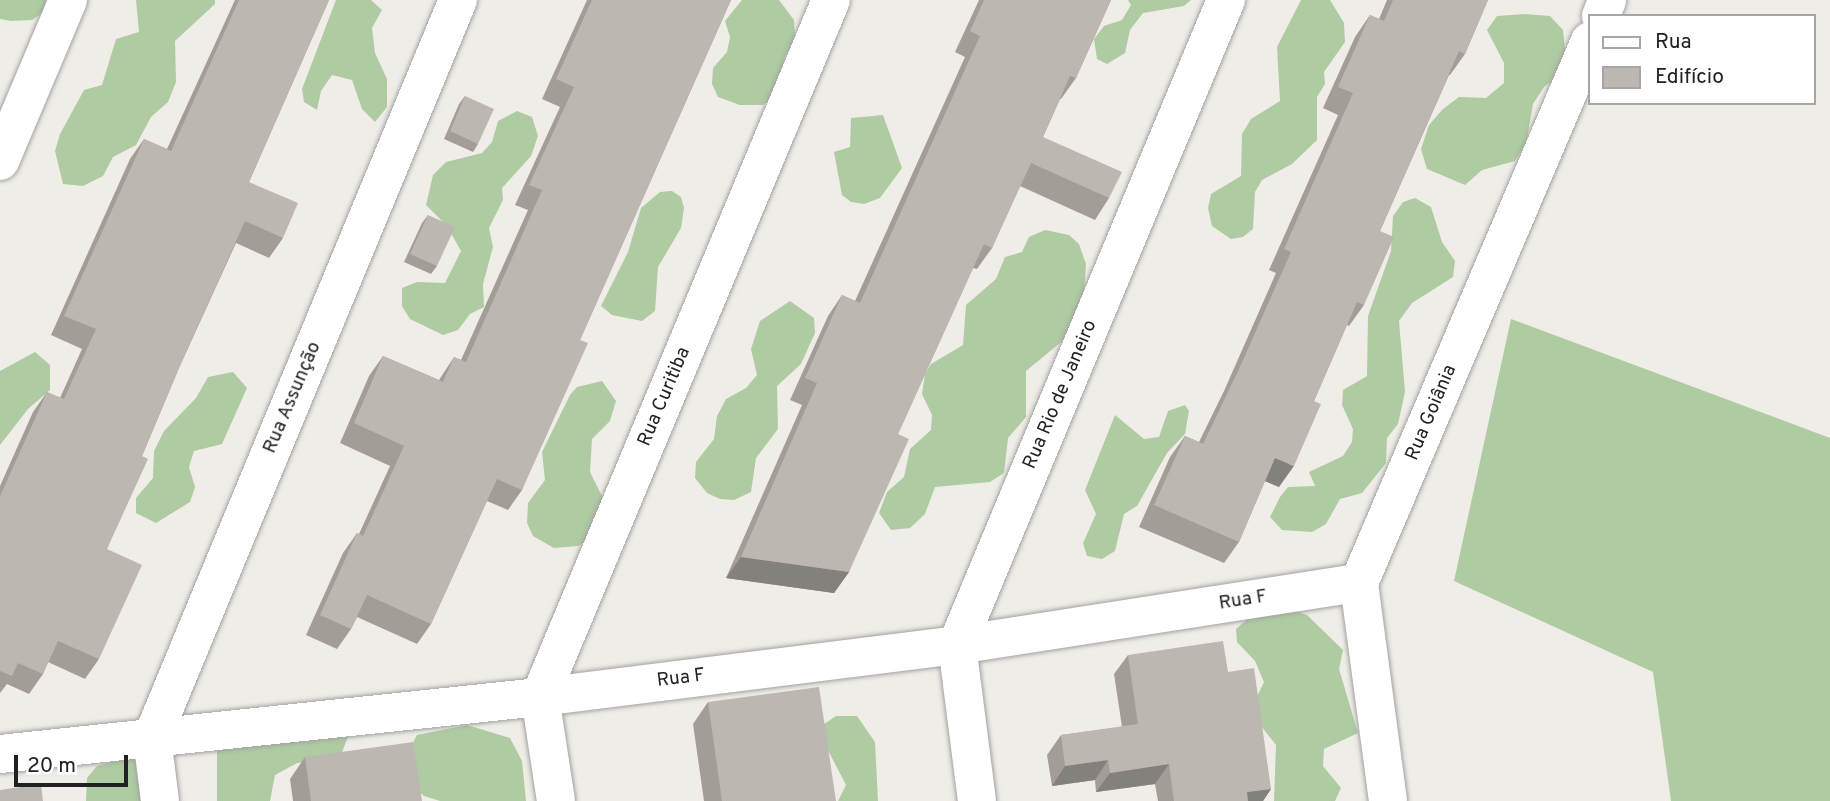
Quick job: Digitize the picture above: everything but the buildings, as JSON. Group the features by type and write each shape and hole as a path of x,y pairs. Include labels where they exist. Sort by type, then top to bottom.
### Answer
{"street":[{"path":"0,161 68,0"},
{"name":"Rua Assunção","path":"160,801 152,738 458,0"},
{"name":"Rua Curitiba","path":"540,697 831,0"},
{"name":"Rua Rio de Janeiro","path":"977,801 957,645 1226,0"},
{"name":"Rua Goiânia","path":"1359,583 1588,46"},
{"path":"1359,583 1388,801"},
{"name":"Rua F","path":"0,754 540,697 957,645 1359,583"},
{"path":"540,697 556,801"}],"green space":[{"path":"0,0 46,0 44,12 32,20 11,21 0,19"},
{"path":"136,0 215,0 215,4 175,41 176,82 168,102 151,117 136,145 113,157 103,176 83,186 63,184 55,151 60,134 84,90 102,85 116,39 139,32"},
{"path":"336,0 371,0 382,10 372,28 375,53 387,79 387,107 375,122 362,109 352,80 332,75 321,91 317,110 304,102 302,89"},
{"path":"742,0 779,0 794,20 795,38 785,57 775,94 763,105 740,105 718,97 712,84 713,68 727,52 730,37 725,21"},
{"path":"1128,0 1191,0 1184,6 1143,13 1130,30 1125,53 1107,64 1097,59 1094,39 1104,26 1122,20 1131,5"},
{"path":"1301,0 1330,0 1344,23 1345,42 1324,72 1325,84 1317,97 1317,140 1292,164 1262,180 1255,192 1253,229 1243,237 1231,239 1212,226 1208,208 1211,194 1241,176 1242,134 1251,119 1280,101 1277,47"},
{"path":"1497,16 1550,16 1563,30 1567,69 1544,87 1533,104 1526,144 1515,161 1482,170 1465,185 1427,169 1421,149 1429,125 1443,109 1459,97 1486,98 1504,83 1504,63 1487,30"},
{"path":"517,111 532,117 538,136 531,156 502,188 503,200 489,228 493,247 483,284 484,307 470,314 458,330 443,335 410,319 402,306 402,288 417,282 445,283 461,251 447,226 426,205 433,175 446,162 482,153 492,142 498,121"},
{"path":"883,115 902,168 880,198 864,204 851,202 842,195 834,152 850,147 851,118"},
{"path":"672,191 681,197 684,208 681,228 658,267 655,311 642,321 612,315 601,306 628,252 641,208 660,192"},
{"path":"1415,198 1431,207 1442,242 1455,261 1453,277 1412,303 1399,321 1405,392 1398,424 1387,438 1386,463 1362,493 1340,499 1326,524 1312,532 1282,530 1270,517 1280,497 1288,487 1315,486 1309,472 1343,456 1352,442 1353,429 1342,405 1343,390 1367,376 1368,316 1391,251 1393,216 1403,202"},
{"path":"1045,230 1069,235 1079,244 1086,264 1084,294 1066,338 1026,371 1026,417 1008,438 1004,473 990,482 935,487 925,514 910,528 891,530 879,513 887,492 904,477 910,449 931,430 932,415 922,394 925,374 931,364 963,345 966,305 996,279 1005,257 1022,252 1029,237"},
{"path":"790,301 814,318 815,333 801,364 777,386 778,429 756,458 751,492 734,500 720,499 707,493 695,478 696,462 714,439 717,416 726,399 746,388 757,375 751,349 760,321"},
{"path":"1511,319 1830,438 1830,801 1671,801 1653,672 1454,581"},
{"path":"35,352 50,365 50,390 28,409 0,445 0,371"},
{"path":"233,372 247,388 222,444 194,451 189,467 195,487 190,502 156,523 136,513 136,498 153,478 154,451 164,431 196,398 208,377"},
{"path":"602,381 616,401 610,421 592,439 590,472 607,506 601,533 578,546 554,548 533,536 527,523 528,503 545,480 542,452 570,395 577,387"},
{"path":"1185,405 1189,411 1185,434 1167,453 1137,506 1124,514 1115,551 1102,559 1087,556 1083,543 1096,514 1085,490 1115,415 1144,439 1159,437 1168,411"},
{"path":"1273,604 1307,615 1343,650 1339,669 1358,733 1324,749 1323,766 1341,788 1335,801 1274,801 1276,745 1258,722 1253,705 1264,682 1255,661 1237,642 1236,629 1260,608"},
{"path":"836,716 857,716 875,742 878,801 838,801 846,785 817,729"},
{"path":"467,725 510,738 522,761 526,801 440,801 424,796 411,785 407,754 417,735"},
{"path":"350,731 340,758 297,763 275,775 270,801 217,801 217,750"},
{"path":"132,756 143,768 145,801 86,801 87,778 97,766"}]}
